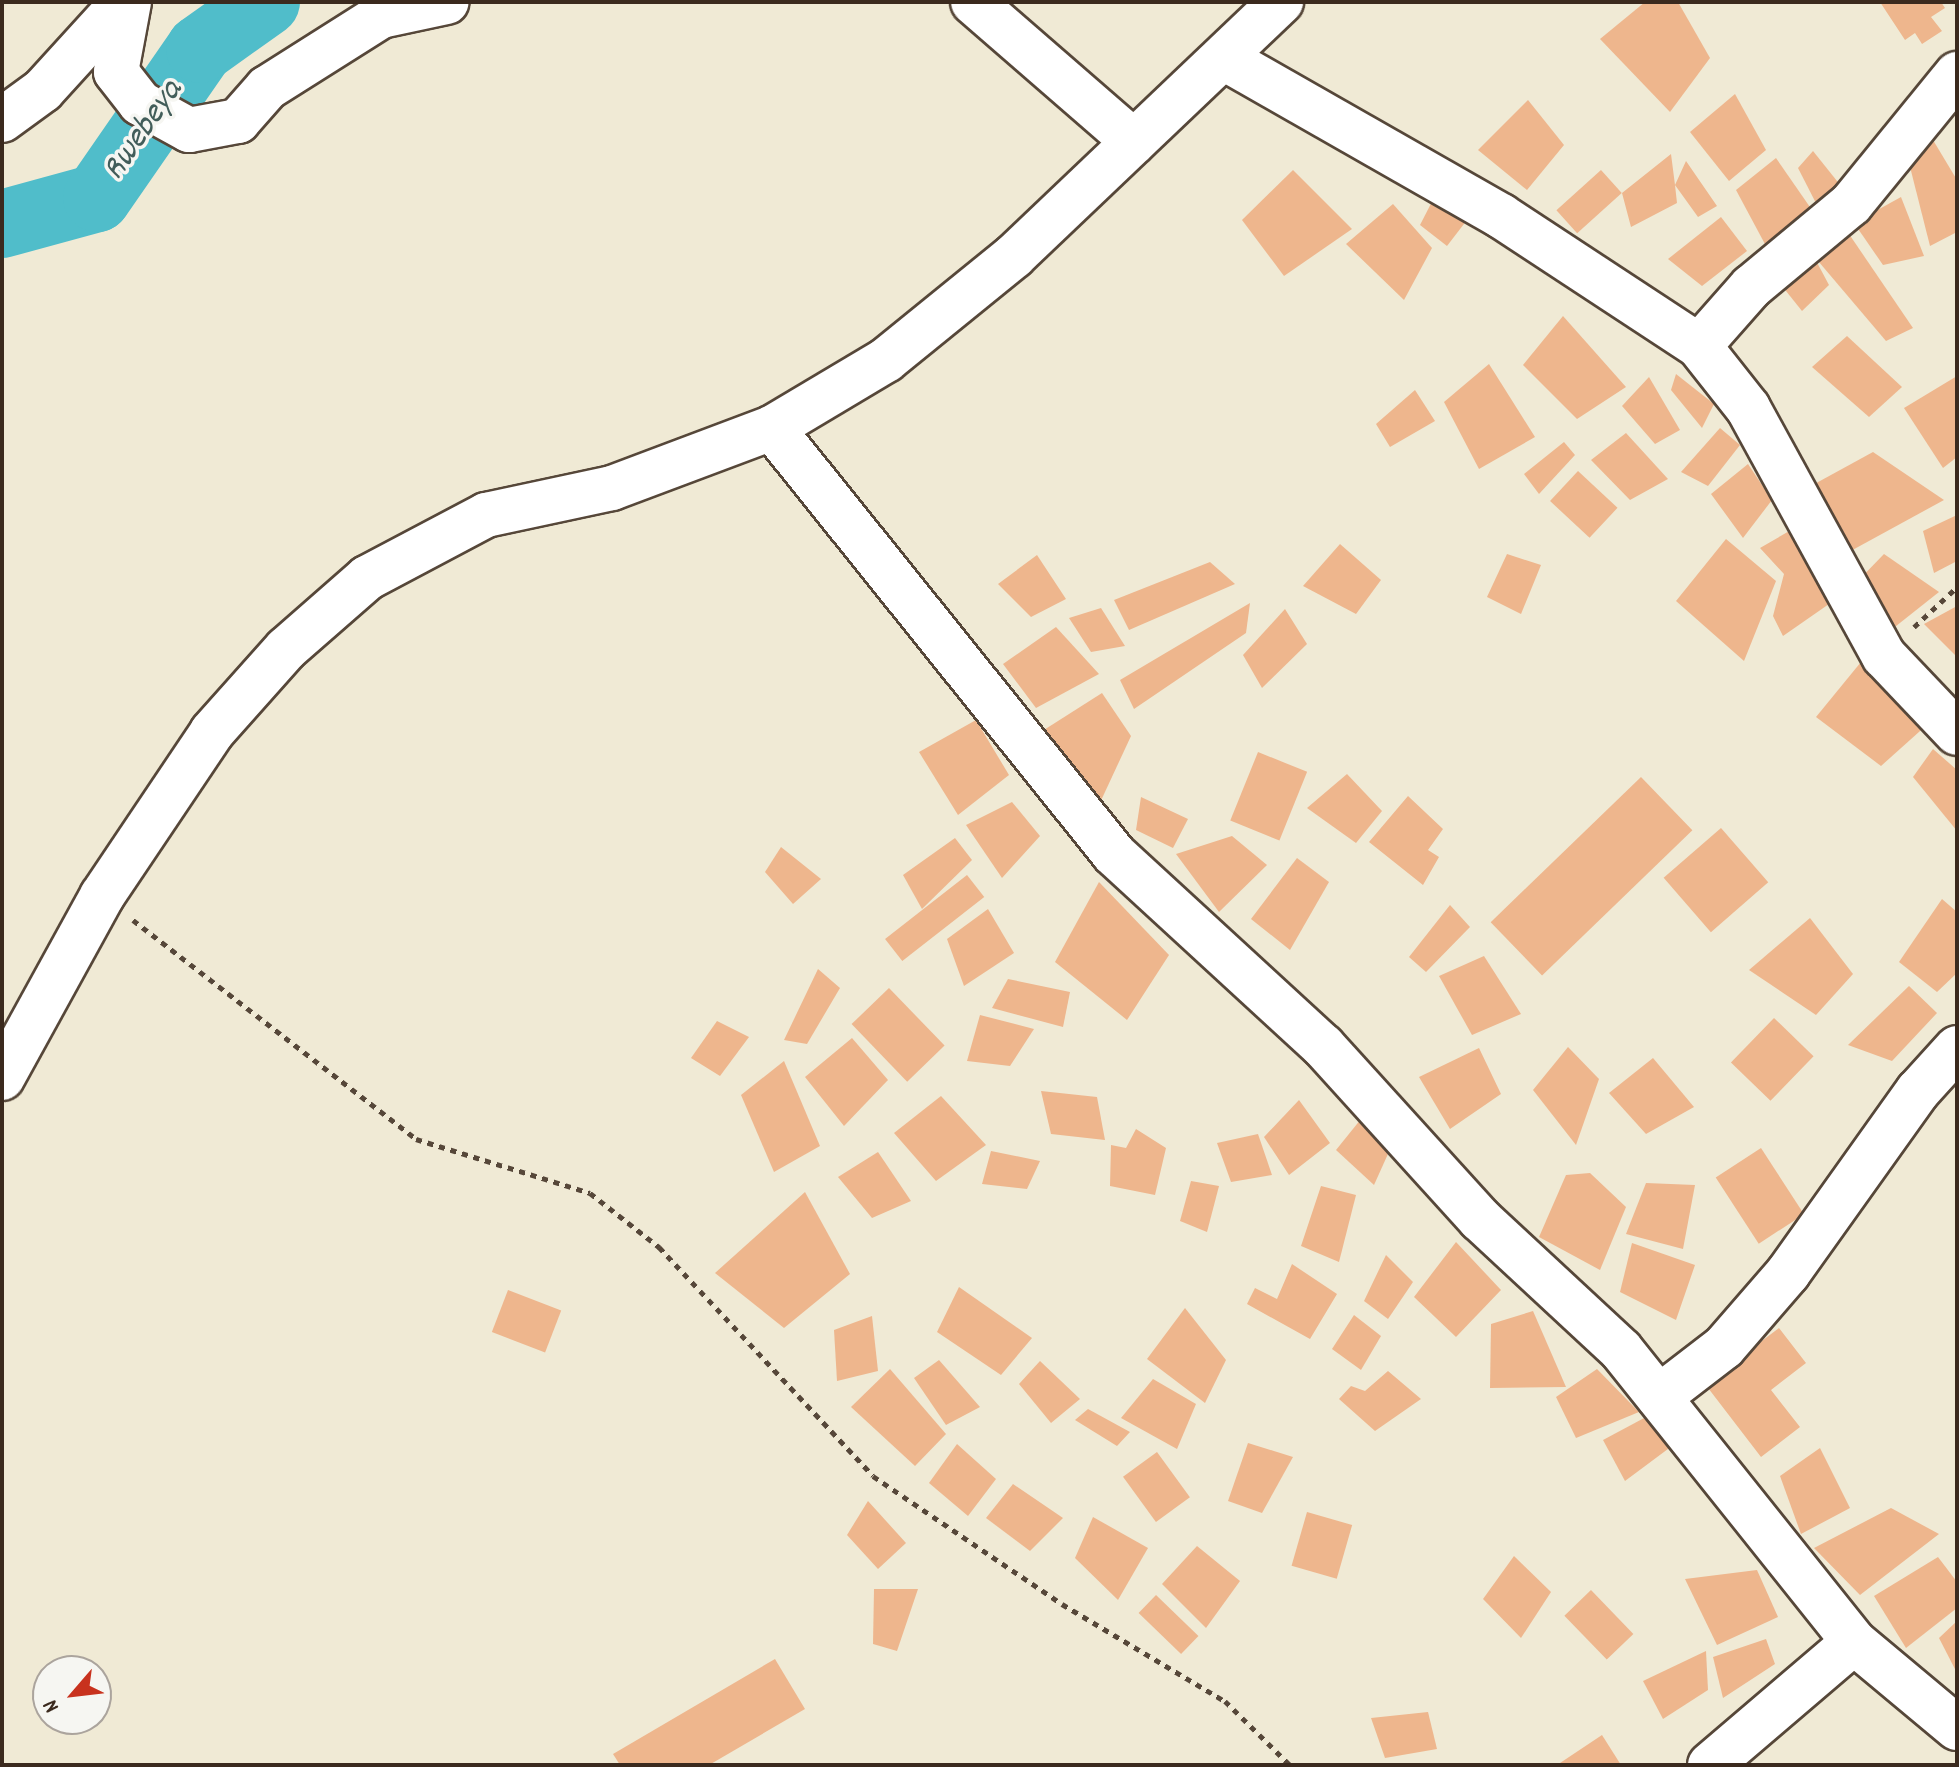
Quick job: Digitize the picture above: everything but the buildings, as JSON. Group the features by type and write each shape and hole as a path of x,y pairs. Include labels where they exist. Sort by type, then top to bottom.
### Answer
{"street":[{"path":"126,2 116,72 140,103 189,130 238,121 267,88 381,16 447,2"},
{"path":"2,120 43,90 126,2"},
{"path":"973,2 1134,142"},
{"path":"2,1078 102,896 212,732 286,649 367,578 486,515 612,488 772,428 886,360 1014,256 1281,2"},
{"path":"1224,58 1501,216 1699,346 1748,408 1884,656 1957,733"},
{"path":"1699,346 1751,287 1851,204 1957,74"},
{"path":"772,428 1114,854 1323,1046 1480,1219 1621,1350 1854,1642 1957,1728"},
{"path":"1659,1397 1724,1347 1770,1294 1918,1091 1957,1048"},
{"path":"1710,1765 1854,1642"}],"path":[{"path":"1884,656 1957,587"},
{"path":"102,896 416,1139 590,1193 659,1247 873,1476 1062,1604 1225,1701 1290,1765"}],"waterway":[{"name":"Rwebeya","path":"2,224 97,198 200,49 266,2"}]}
